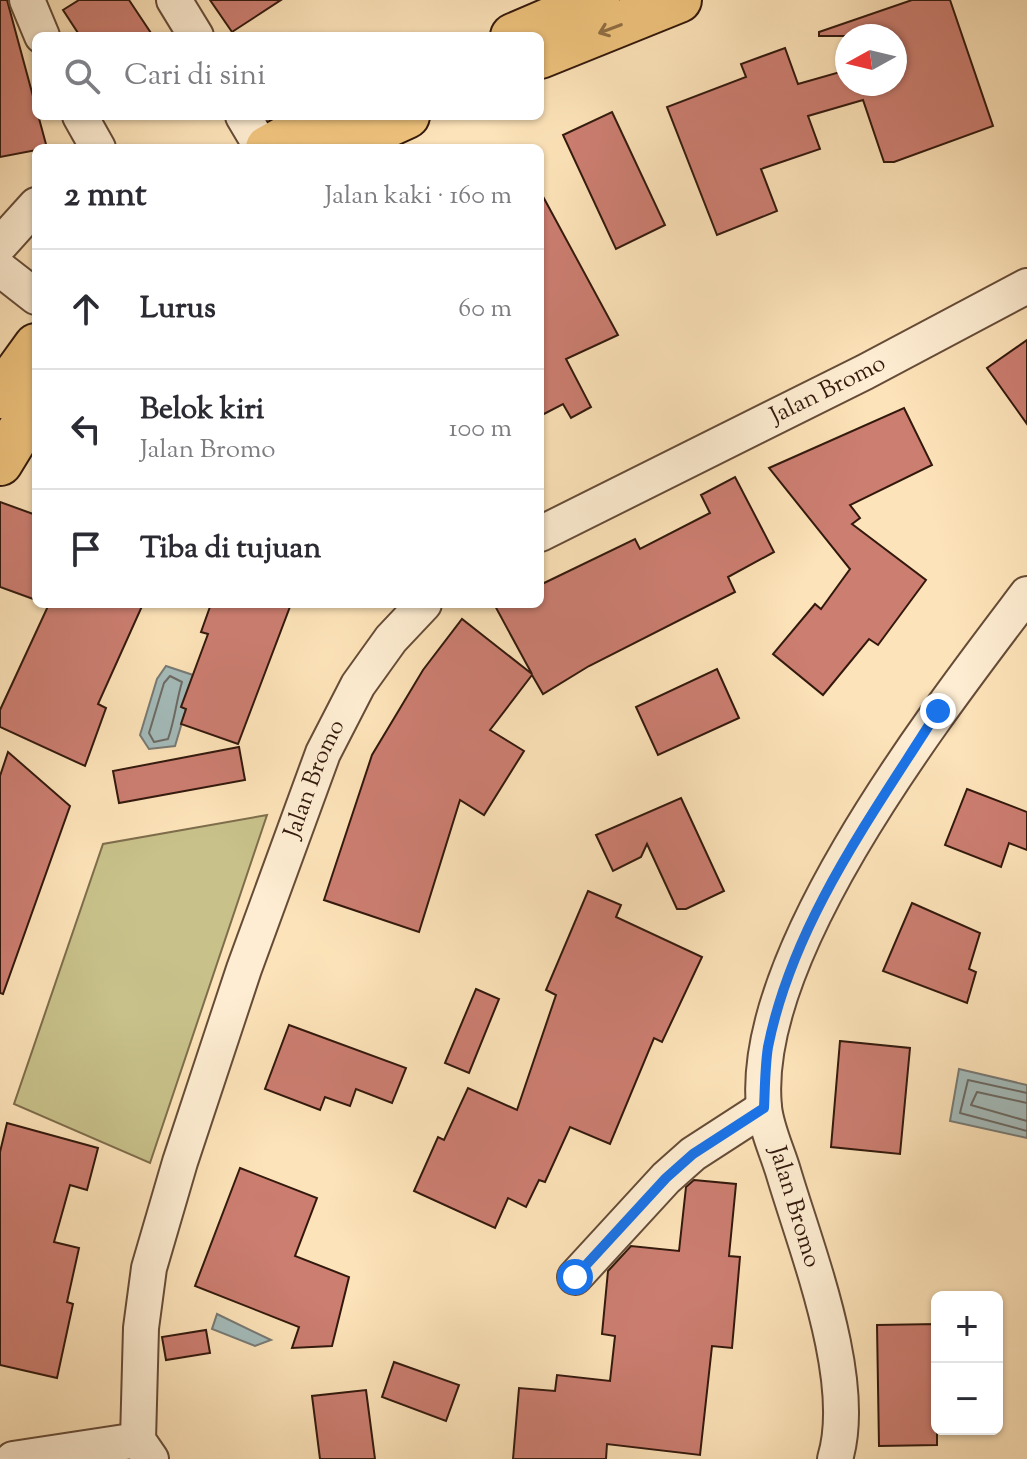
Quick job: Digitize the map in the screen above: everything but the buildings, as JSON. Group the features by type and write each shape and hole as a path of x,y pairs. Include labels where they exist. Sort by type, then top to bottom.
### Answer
{"highway":[{"path":"522,32 597,0"},
{"path":"544,54 679,0"},
{"path":"275,144 319,120"},
{"path":"346,144 398,120"},
{"path":"0,396 32,352"},
{"path":"0,463 32,411"}],"street":[{"path":"27,0 40,32"},
{"path":"174,0 194,32"},
{"path":"82,120 96,144"},
{"path":"245,120 260,144"},
{"path":"0,245 32,209"},
{"path":"0,269 32,294"},
{"name":"Jalan Bromo","path":"544,532 865,372 1027,286"},
{"name":"Jalan Bromo","path":"835,1459 841,1411 829,1324 764,1108 768,1050 779,1002 822,900 938,711 1027,594"},
{"name":"Jalan Bromo","path":"13,1459 145,1449 137,1393 149,1268 244,969 323,753 358,685 391,639 420,608"},
{"path":"575,1277 666,1178 693,1154 764,1108"}],"shaded area":[{"path":"267,815 150,1163 14,1104 103,844"}],"water":[{"path":"166,666 193,675 182,707 186,709 175,746 149,749 140,735 157,679"},
{"path":"959,1069 1027,1085 1027,1138 950,1121"},
{"path":"217,1314 271,1340 255,1346 212,1329"}],"route":[{"path":"575,1277 666,1178 693,1154 764,1108 768,1050 779,1002 798,951 822,900 859,836 938,711"}]}
